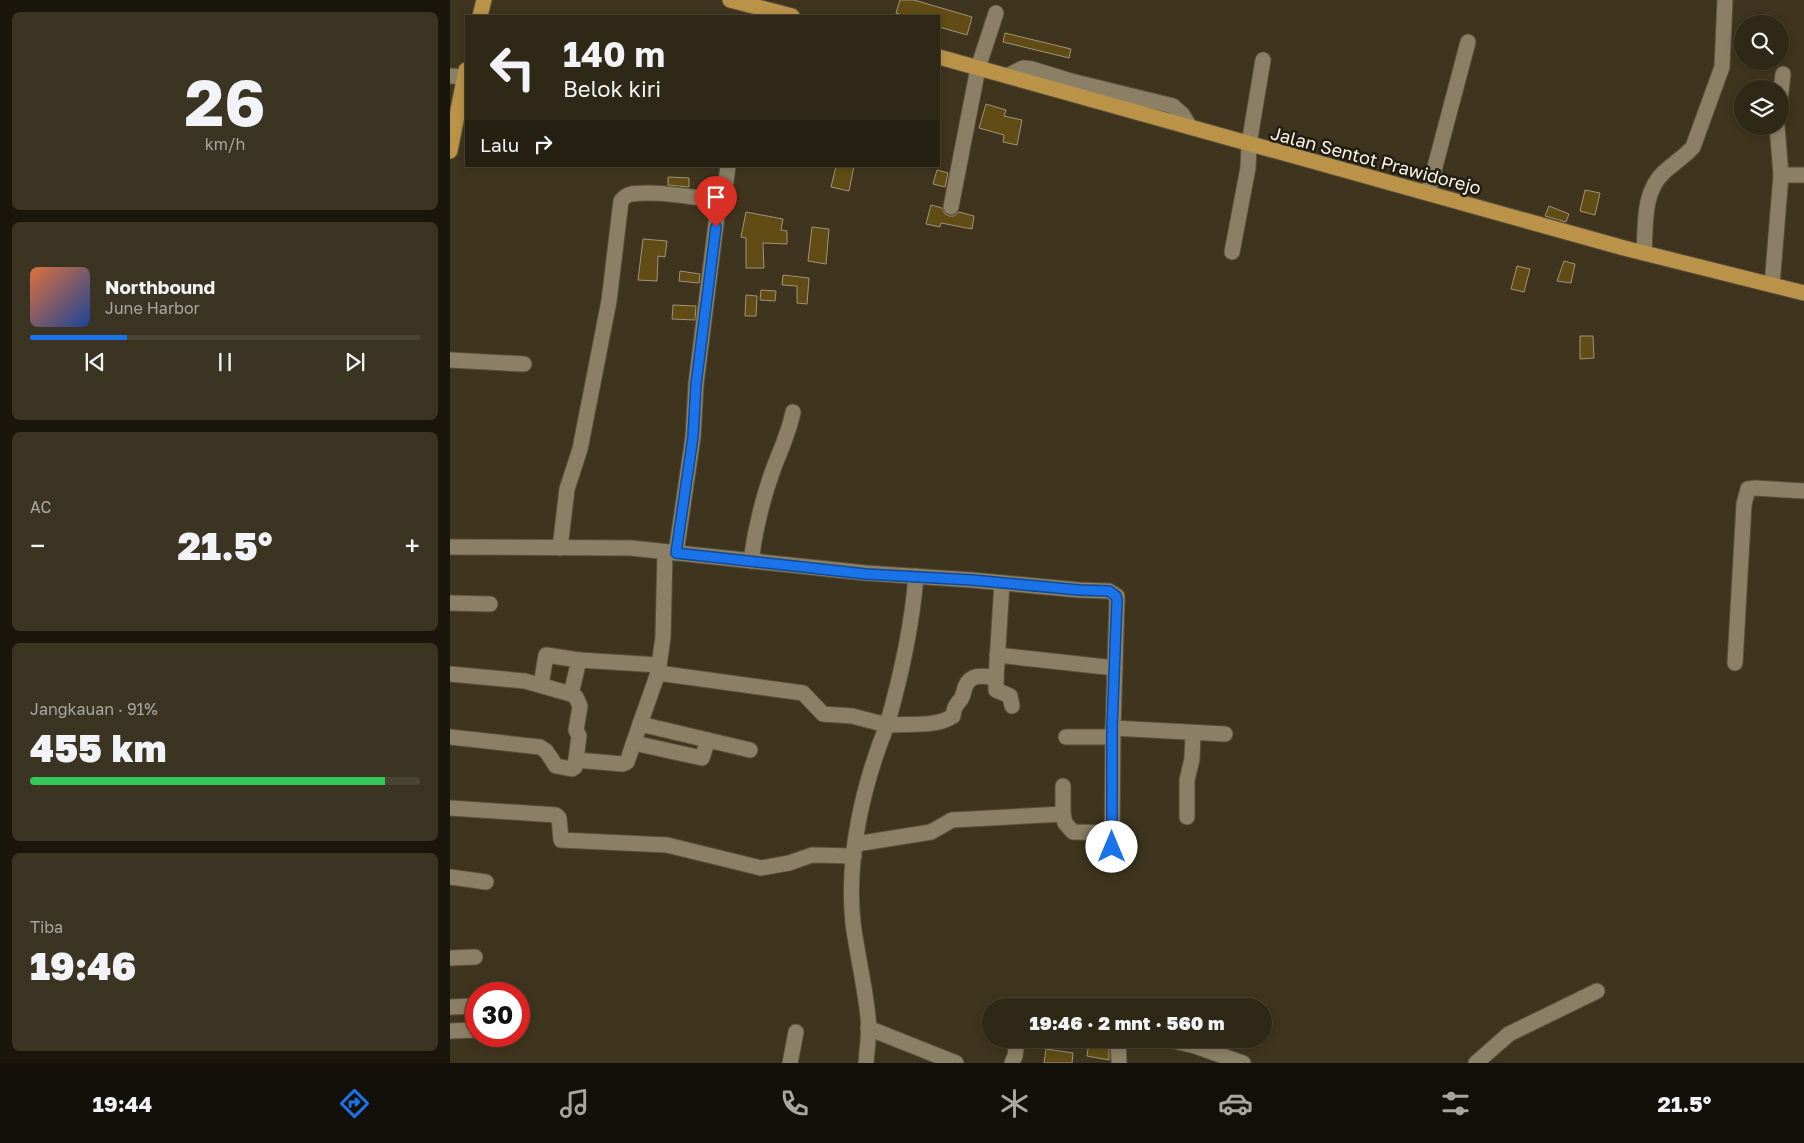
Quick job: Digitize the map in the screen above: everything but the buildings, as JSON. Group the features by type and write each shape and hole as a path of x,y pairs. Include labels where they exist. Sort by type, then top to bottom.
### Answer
{"main road":[{"path":"480,15 484,0"},
{"path":"730,0 767,13 784,15"},
{"name":"Jalan Sentot Prawidorejo","path":"940,57 1644,253 1804,293"},
{"path":"450,151 460,74"}],"street":[{"path":"1644,253 1647,203 1654,183 1665,171 1684,157 1693,146 1722,66 1725,0"},
{"path":"951,207 978,68 996,13"},
{"path":"1428,193 1468,42"},
{"path":"1232,252 1248,168 1249,144 1263,60"},
{"path":"1782,80 1783,74"},
{"path":"1772,285 1780,175 1778,135"},
{"path":"576,760 623,764 628,762 658,669 663,636 670,553 693,437 696,384 719,200 725,189 728,167"},
{"path":"1780,175 1804,175"},
{"path":"560,548 568,489 580,449 609,301 621,200 630,194 652,194 719,200"},
{"path":"450,360 524,364"},
{"path":"750,561 762,508 774,467 789,432 793,412"},
{"path":"1735,663 1746,492 1748,489 1755,488 1804,491"},
{"path":"450,547 631,548 866,574 1109,591 1116,596 1117,600 1112,732 1112,840 1073,832 1065,822 1063,786"},
{"path":"866,1063 868,1019 853,921 852,888 855,850 861,802 898,687 909,635 916,576"},
{"path":"1002,583 996,690 1010,696 1012,706"},
{"path":"450,603 490,604"},
{"path":"541,685 546,655 658,669 803,694 823,714 852,716 887,725 936,723 947,720 953,716 954,707 961,699 968,681 973,677 980,676 996,678"},
{"path":"998,655 1114,668"},
{"path":"571,694 579,660"},
{"path":"450,674 525,681 571,694 576,697 580,706 576,730 579,736 576,760 575,766 572,769 556,766 546,751 540,747 450,737"},
{"path":"640,724 750,750"},
{"path":"1066,736 1112,732 1225,734"},
{"path":"1187,817 1188,780 1192,759 1193,732"},
{"path":"634,743 702,758 708,740"},
{"path":"450,808 556,815 559,818 560,838 563,840 667,845 761,868 789,863 812,855 855,850 931,832 952,820 1064,814"},
{"path":"450,877 486,882"},
{"path":"450,958 475,958"},
{"path":"1476,1063 1509,1034 1597,991"},
{"path":"450,1007 465,1006"},
{"path":"868,1028 956,1063"},
{"path":"450,1031 465,1030"},
{"path":"790,1063 796,1032"},
{"path":"1012,1063 1016,1048"},
{"path":"1118,1048 1119,1063"},
{"path":"1201,1048 1243,1063"}],"route":[{"path":"716,227 696,384 693,437 676,553 866,574 972,580 1109,591 1113,593 1117,600 1112,728 1112,847"}]}
